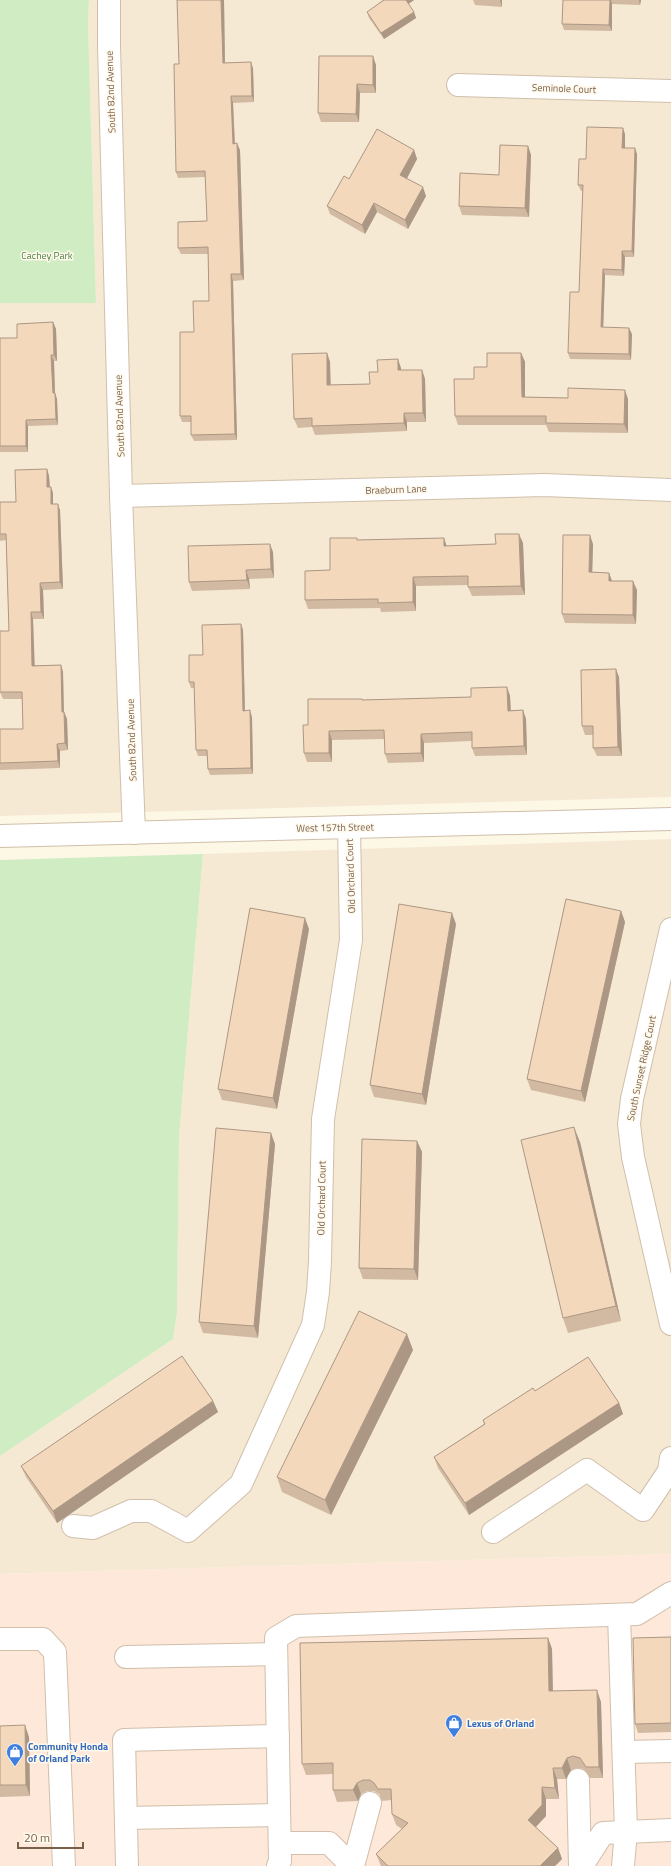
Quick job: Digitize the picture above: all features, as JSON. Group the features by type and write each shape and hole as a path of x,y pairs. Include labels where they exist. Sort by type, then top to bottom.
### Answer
{"street":[{"name":"South 82nd Avenue","path":"109,0 108,46 121,496 134,832"},
{"name":"Seminole Court","path":"458,85 671,91"},
{"name":"Braeburn Lane","path":"121,496 544,485 671,490"},
{"name":"West 157th Street","path":"0,836 671,819"},
{"name":"Old Orchard Court","path":"73,1526 93,1528 131,1511 151,1511 188,1531 241,1484 313,1324 318,1292 320,1261 323,1119 351,940 349,827"},
{"name":"South Sunset Ridge Court","path":"671,929 632,1099 629,1124 632,1157 671,1324"},
{"path":"493,1532 587,1470 643,1510 669,1471 671,1458"},
{"path":"278,1866 280,1861 280,1843 276,1638 296,1626 637,1614 671,1592"},
{"path":"620,1615 626,1831 623,1866"},
{"path":"0,1639 43,1639 55,1652 64,1866"},
{"path":"126,1657 276,1654"},
{"path":"127,1866 124,1740 278,1736"},
{"path":"624,1752 671,1751"},
{"path":"578,1780 581,1866"},
{"path":"280,1843 329,1843 352,1866 370,1804"},
{"path":"126,1818 279,1815"},
{"path":"581,1866 603,1833 671,1830"}],"shaded area":[{"path":"89,0 671,0 671,797 0,816 0,303 96,303 88,21"},
{"path":"671,839 671,1554 0,1574 0,1456 173,1339 177,1313 179,1136 203,854"},
{"path":"671,1554 671,1866 0,1866 0,1574"}],"green space":[{"name":"Cachey Park","path":"0,0 89,0 88,21 96,303 0,303"},
{"path":"203,854 179,1136 177,1313 173,1339 0,1456 0,860"}],"building":[{"path":"177,0 221,0 223,63 251,62 252,96 231,96 233,144 237,143 241,274 231,274 235,434 191,435 191,416 180,416 180,332 194,332 193,301 209,301 208,247 178,248 178,222 207,221 205,171 176,172 174,64 179,64"},
{"path":"384,0 406,0 414,12 381,33 367,12"},
{"path":"563,0 610,0 609,25 562,24"},
{"path":"319,56 373,56 373,85 357,84 356,114 318,113"},
{"path":"587,127 623,128 622,148 635,148 632,251 622,251 622,270 603,269 601,327 629,328 629,354 568,353 570,292 579,292 583,185 578,185 579,159 586,159"},
{"path":"377,129 414,150 400,175 423,187 405,220 374,203 362,225 327,206 344,176 349,179"},
{"path":"500,145 528,146 525,208 459,206 460,173 499,175"},
{"path":"53,322 54,355 51,355 56,419 26,420 26,446 0,446 0,338 17,338 17,324"},
{"path":"327,353 327,385 370,384 369,372 378,372 377,360 398,359 398,370 422,370 423,413 404,413 404,423 312,426 312,418 294,419 292,354"},
{"path":"487,353 521,353 522,397 568,398 568,388 625,390 624,424 546,423 546,416 455,416 454,379 474,379 474,367 487,367"},
{"path":"47,469 47,487 51,487 51,504 58,504 60,582 40,583 41,612 31,612 32,666 61,665 62,712 64,712 65,743 57,744 58,761 0,763 0,729 23,729 22,692 0,692 0,631 9,631 6,534 0,534 0,502 16,502 15,470"},
{"path":"495,534 519,534 521,586 468,587 468,576 413,577 413,602 378,603 378,599 305,600 305,571 330,570 330,538 357,538 357,540 444,538 444,546 496,544"},
{"path":"563,535 590,535 589,572 609,573 609,581 633,581 633,615 562,614"},
{"path":"270,544 271,569 246,570 247,580 189,582 188,546"},
{"path":"241,624 243,711 250,710 251,768 208,769 207,750 196,750 194,682 189,682 189,655 203,655 202,625"},
{"path":"616,669 618,747 593,748 593,726 582,726 581,670"},
{"path":"507,687 508,711 523,710 524,746 472,748 472,732 421,734 421,753 385,754 384,730 329,731 329,753 304,753 303,725 308,725 308,699 362,700 471,697 471,688"},
{"path":"566,899 621,911 581,1091 527,1079"},
{"path":"399,904 452,913 422,1094 370,1085"},
{"path":"250,908 305,918 273,1098 218,1089"},
{"path":"574,1127 616,1306 563,1318 521,1140"},
{"path":"216,1128 271,1133 254,1326 199,1322"},
{"path":"362,1139 417,1141 414,1269 359,1268"},
{"path":"359,1311 407,1334 325,1500 277,1477"},
{"path":"182,1356 213,1401 53,1511 21,1466"},
{"path":"588,1357 619,1403 465,1503 434,1457 485,1424 483,1420 533,1388 535,1391"},
{"path":"671,1637 671,1723 635,1724 633,1638"},
{"name":"Lexus of Orland","path":"548,1638 549,1691 597,1690 599,1767 586,1767 580,1758 573,1756 567,1758 562,1768 553,1768 555,1788 542,1787 542,1805 528,1820 558,1848 540,1866 388,1866 376,1854 408,1823 392,1814 391,1789 378,1789 370,1780 363,1780 357,1783 353,1790 333,1790 333,1763 302,1764 300,1643"},
{"name":"Community Honda of Orland Park","path":"25,1725 26,1785 0,1785 0,1726"}],"place":[{"name":"Lexus of Orland","path":"454,1738"},
{"name":"Community Honda of Orland Park","path":"15,1767"}]}
